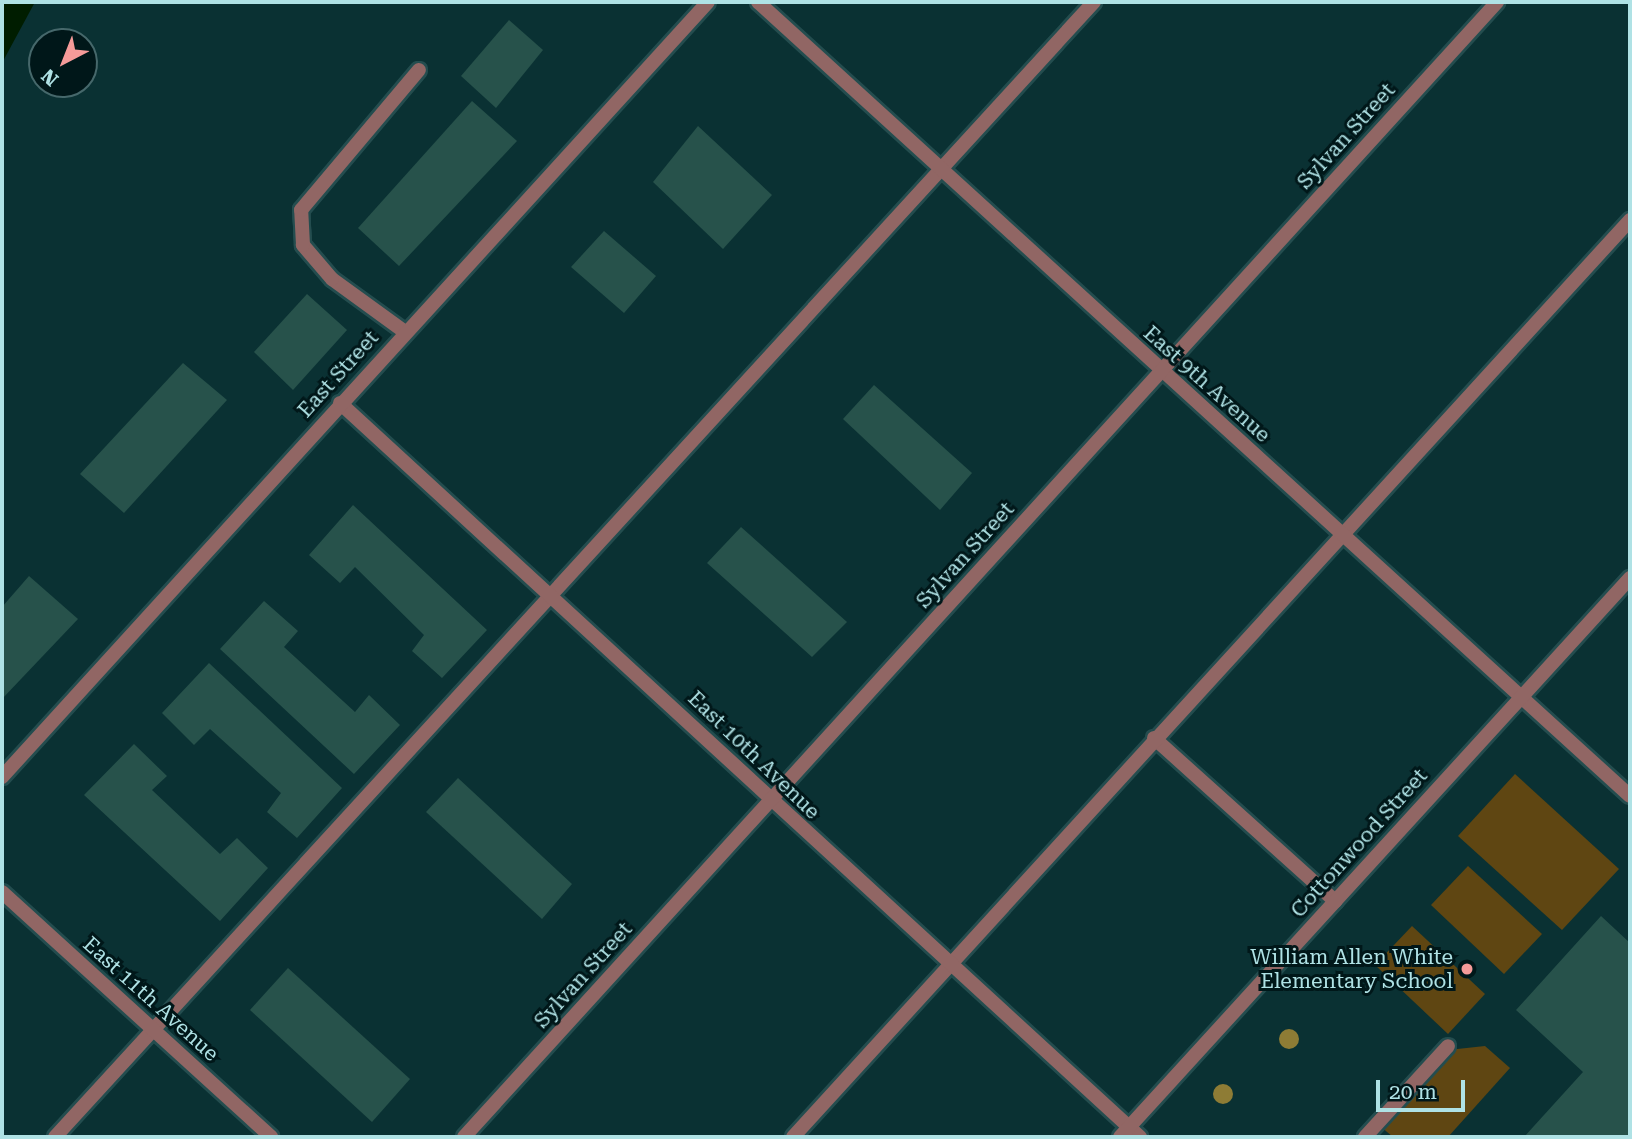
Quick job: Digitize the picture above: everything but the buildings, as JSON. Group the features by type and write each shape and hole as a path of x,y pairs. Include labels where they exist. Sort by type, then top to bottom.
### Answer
{"street":[{"name":"East Street","path":"2,777 708,2"},
{"name":"East 9th Avenue","path":"758,2 940,171 1630,796"},
{"path":"55,1137 550,593 1094,2"},
{"name":"Sylvan Street","path":"464,1137 1497,2"},
{"path":"405,332 332,279 303,245 301,210 419,70"},
{"path":"793,1137 1154,738 1630,220"},
{"name":"East 10th Avenue","path":"340,403 550,593 1129,1134"},
{"name":"Cottonwood Street","path":"1129,1134 1335,901 1630,578"},
{"path":"1154,738 1335,901"},
{"name":"East 11th Avenue","path":"2,892 271,1137"},
{"path":"1364,1137 1448,1046"}],"shaded area":[{"path":"2,2 35,2 2,63"},
{"path":"1515,774 1619,869 1562,930 1458,836"},
{"path":"1468,866 1542,934 1504,974 1431,905"},
{"path":"1412,926 1485,994 1448,1034 1375,965"},
{"path":"1485,1046 1510,1068 1448,1137 1393,1137 1380,1126 1448,1050"}],"place":[{"name":"William Allen White Elementary School","path":"1467,969"}]}
